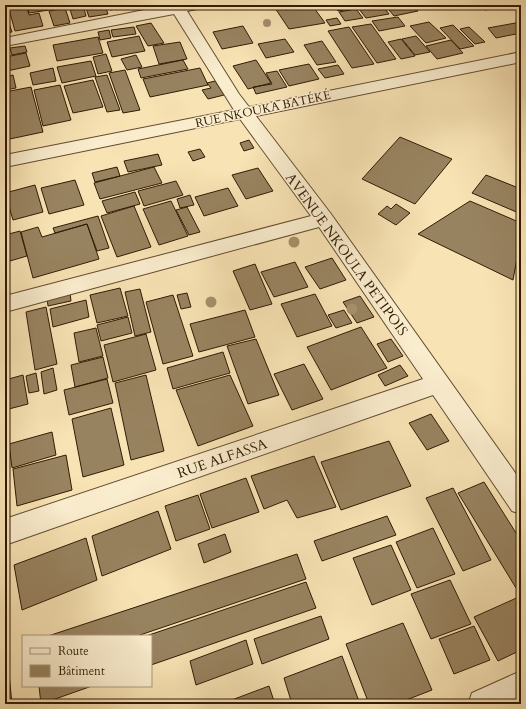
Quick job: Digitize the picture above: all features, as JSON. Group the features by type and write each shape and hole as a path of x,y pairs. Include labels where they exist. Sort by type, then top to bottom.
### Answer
{"street":[{"path":"5,42 184,6"},
{"name":"AVENUE NKOULA PETIPOIS","path":"184,6 232,96 324,219 521,502"},
{"name":"RUE NKOUKA BATÉKÉ","path":"5,162 521,57"},
{"path":"5,304 324,219"},
{"name":"RUE ALFASSA","path":"5,532 439,383"},
{"path":"483,704 521,686"}],"building":[{"path":"26,5 29,15 39,13 43,26 15,31 8,6"},
{"path":"27,5 48,5 49,10 29,13"},
{"path":"83,5 86,16 73,19 69,6"},
{"path":"85,5 105,5 108,14 89,17"},
{"path":"108,5 129,5 130,7 110,10"},
{"path":"273,5 312,5 325,23 289,29"},
{"path":"334,5 373,5 338,11"},
{"path":"382,5 389,14 366,18 359,9"},
{"path":"385,5 413,5 418,11 394,16"},
{"path":"415,5 434,5 419,9"},
{"path":"480,5 512,5 485,10"},
{"path":"65,8 70,23 54,26 49,11"},
{"path":"356,9 363,18 345,21 339,12"},
{"path":"398,17 405,26 379,31 372,21"},
{"path":"337,18 341,24 330,26 326,20"},
{"path":"429,22 446,38 426,43 410,26"},
{"path":"521,22 521,33 496,38 488,28"},
{"path":"9,23 12,32 5,33 5,24"},
{"path":"151,23 164,43 148,46 136,26"},
{"path":"371,24 396,59 377,63 352,27"},
{"path":"453,25 474,46 460,49 440,28"},
{"path":"243,26 253,43 222,49 213,32"},
{"path":"134,27 136,34 113,37 111,30"},
{"path":"349,27 374,64 352,68 328,31"},
{"path":"469,27 485,42 475,44 460,29"},
{"path":"109,30 111,38 100,40 98,32"},
{"path":"139,36 145,51 112,57 107,42"},
{"path":"416,36 430,52 415,55 402,39"},
{"path":"98,37 103,53 57,61 53,45"},
{"path":"285,39 294,52 266,58 258,44"},
{"path":"401,39 415,56 401,59 388,42"},
{"path":"451,40 463,53 437,59 426,46"},
{"path":"322,41 336,62 317,65 304,45"},
{"path":"180,42 187,59 159,64 153,46"},
{"path":"25,46 27,52 12,55 10,48"},
{"path":"26,53 30,66 7,71 5,57"},
{"path":"106,54 112,71 98,74 93,57"},
{"path":"136,55 142,67 127,70 121,59"},
{"path":"183,60 188,69 141,78 138,69"},
{"path":"256,60 271,83 248,89 233,66"},
{"path":"91,61 96,76 62,83 57,67"},
{"path":"309,64 319,79 289,86 279,70"},
{"path":"338,65 344,74 325,78 318,69"},
{"path":"53,68 56,81 33,85 30,73"},
{"path":"200,68 208,85 150,97 143,79"},
{"path":"125,70 140,110 123,113 109,73"},
{"path":"277,71 287,87 256,94 253,87 272,84 266,73"},
{"path":"13,75 16,88 5,90 5,77"},
{"path":"107,75 120,110 107,112 95,77"},
{"path":"93,80 103,107 73,113 64,86"},
{"path":"215,81 224,95 208,99 202,90 211,88 207,83"},
{"path":"60,85 71,120 43,126 34,90"},
{"path":"31,87 43,132 5,140 5,92"},
{"path":"400,137 452,159 415,204 362,179"},
{"path":"249,140 254,148 244,151 240,143"},
{"path":"200,149 205,157 193,161 188,152"},
{"path":"158,154 162,165 128,172 124,161"},
{"path":"117,167 120,176 95,182 92,173"},
{"path":"154,167 162,183 100,199 94,183"},
{"path":"258,168 273,191 246,199 232,175"},
{"path":"486,175 521,189 521,214 472,193"},
{"path":"75,180 84,205 49,214 41,188"},
{"path":"176,181 183,195 144,206 138,191"},
{"path":"35,185 43,212 13,220 5,193"},
{"path":"228,188 238,206 204,216 195,197"},
{"path":"135,192 140,204 107,213 102,201"},
{"path":"190,195 194,205 180,208 177,199"},
{"path":"171,201 188,236 159,245 143,209"},
{"path":"470,201 521,223 521,237 513,280 418,234"},
{"path":"396,204 410,213 396,225 378,214 387,206 391,209"},
{"path":"134,206 151,247 117,257 101,216"},
{"path":"187,207 200,232 189,235 176,210"},
{"path":"98,216 109,248 97,251 87,224 55,233 53,228"},
{"path":"87,224 99,259 33,278 21,232 38,227 42,237"},
{"path":"20,231 27,256 10,261 5,242 5,235"},
{"path":"332,258 346,280 320,289 305,267"},
{"path":"295,262 308,287 274,297 261,272"},
{"path":"255,264 272,304 250,310 233,271"},
{"path":"120,288 128,316 97,323 90,295"},
{"path":"140,289 151,332 135,336 125,292"},
{"path":"70,293 71,301 48,306 47,298"},
{"path":"187,293 191,307 181,309 177,295"},
{"path":"315,294 332,326 297,337 281,304"},
{"path":"173,295 193,356 163,364 146,302"},
{"path":"360,296 374,317 357,323 343,302"},
{"path":"86,300 89,317 53,327 50,309"},
{"path":"46,307 57,364 35,370 26,312"},
{"path":"245,310 255,337 199,352 190,324"},
{"path":"344,310 352,323 336,328 328,315"},
{"path":"128,317 132,333 101,341 97,325"},
{"path":"361,327 387,368 331,390 307,347"},
{"path":"96,328 103,356 79,362 74,333"},
{"path":"146,334 156,370 113,382 104,345"},
{"path":"256,339 279,395 248,404 227,346"},
{"path":"391,339 403,356 388,362 377,344"},
{"path":"223,352 230,373 173,389 167,368"},
{"path":"103,357 108,378 75,387 71,365"},
{"path":"304,364 323,399 292,410 274,374"},
{"path":"400,365 408,376 385,386 378,375"},
{"path":"53,368 57,390 44,394 41,372"},
{"path":"36,373 39,391 29,393 26,376"},
{"path":"23,375 28,404 5,410 5,380"},
{"path":"146,375 164,451 131,460 115,383"},
{"path":"230,375 253,426 198,446 176,390"},
{"path":"107,379 113,403 69,415 64,390"},
{"path":"111,408 124,465 83,477 72,419"},
{"path":"431,414 449,441 427,450 409,423"},
{"path":"52,432 56,455 12,468 9,444"},
{"path":"389,441 411,486 341,510 321,462"},
{"path":"66,455 72,490 17,506 13,469"},
{"path":"314,456 336,507 297,518 287,500 264,509 251,476"},
{"path":"246,478 259,512 212,528 200,494"},
{"path":"484,482 521,541 521,586 516,588 458,493"},
{"path":"453,488 491,560 463,571 426,498"},
{"path":"198,495 210,529 176,541 165,506"},
{"path":"158,511 171,549 102,576 92,536"},
{"path":"387,516 396,535 322,561 314,541"},
{"path":"433,528 455,574 417,588 396,542"},
{"path":"225,534 231,552 204,563 198,544"},
{"path":"86,538 97,580 22,610 14,565"},
{"path":"391,545 411,590 372,605 353,558"},
{"path":"297,554 306,579 140,635 51,635"},
{"path":"450,580 471,624 431,639 411,594"},
{"path":"306,582 316,608 152,665 152,635 149,635"},
{"path":"521,596 521,650 498,661 474,617"},
{"path":"321,616 329,639 262,664 254,639"},
{"path":"403,623 432,690 396,704 369,704 346,644"},
{"path":"474,626 490,660 454,674 439,639"},
{"path":"5,633 12,704 5,704"},
{"path":"246,640 253,664 196,685 190,661"},
{"path":"342,656 360,704 292,704 284,678"},
{"path":"269,686 275,704 221,704"},
{"path":"39,687 89,687 41,704"}]}
